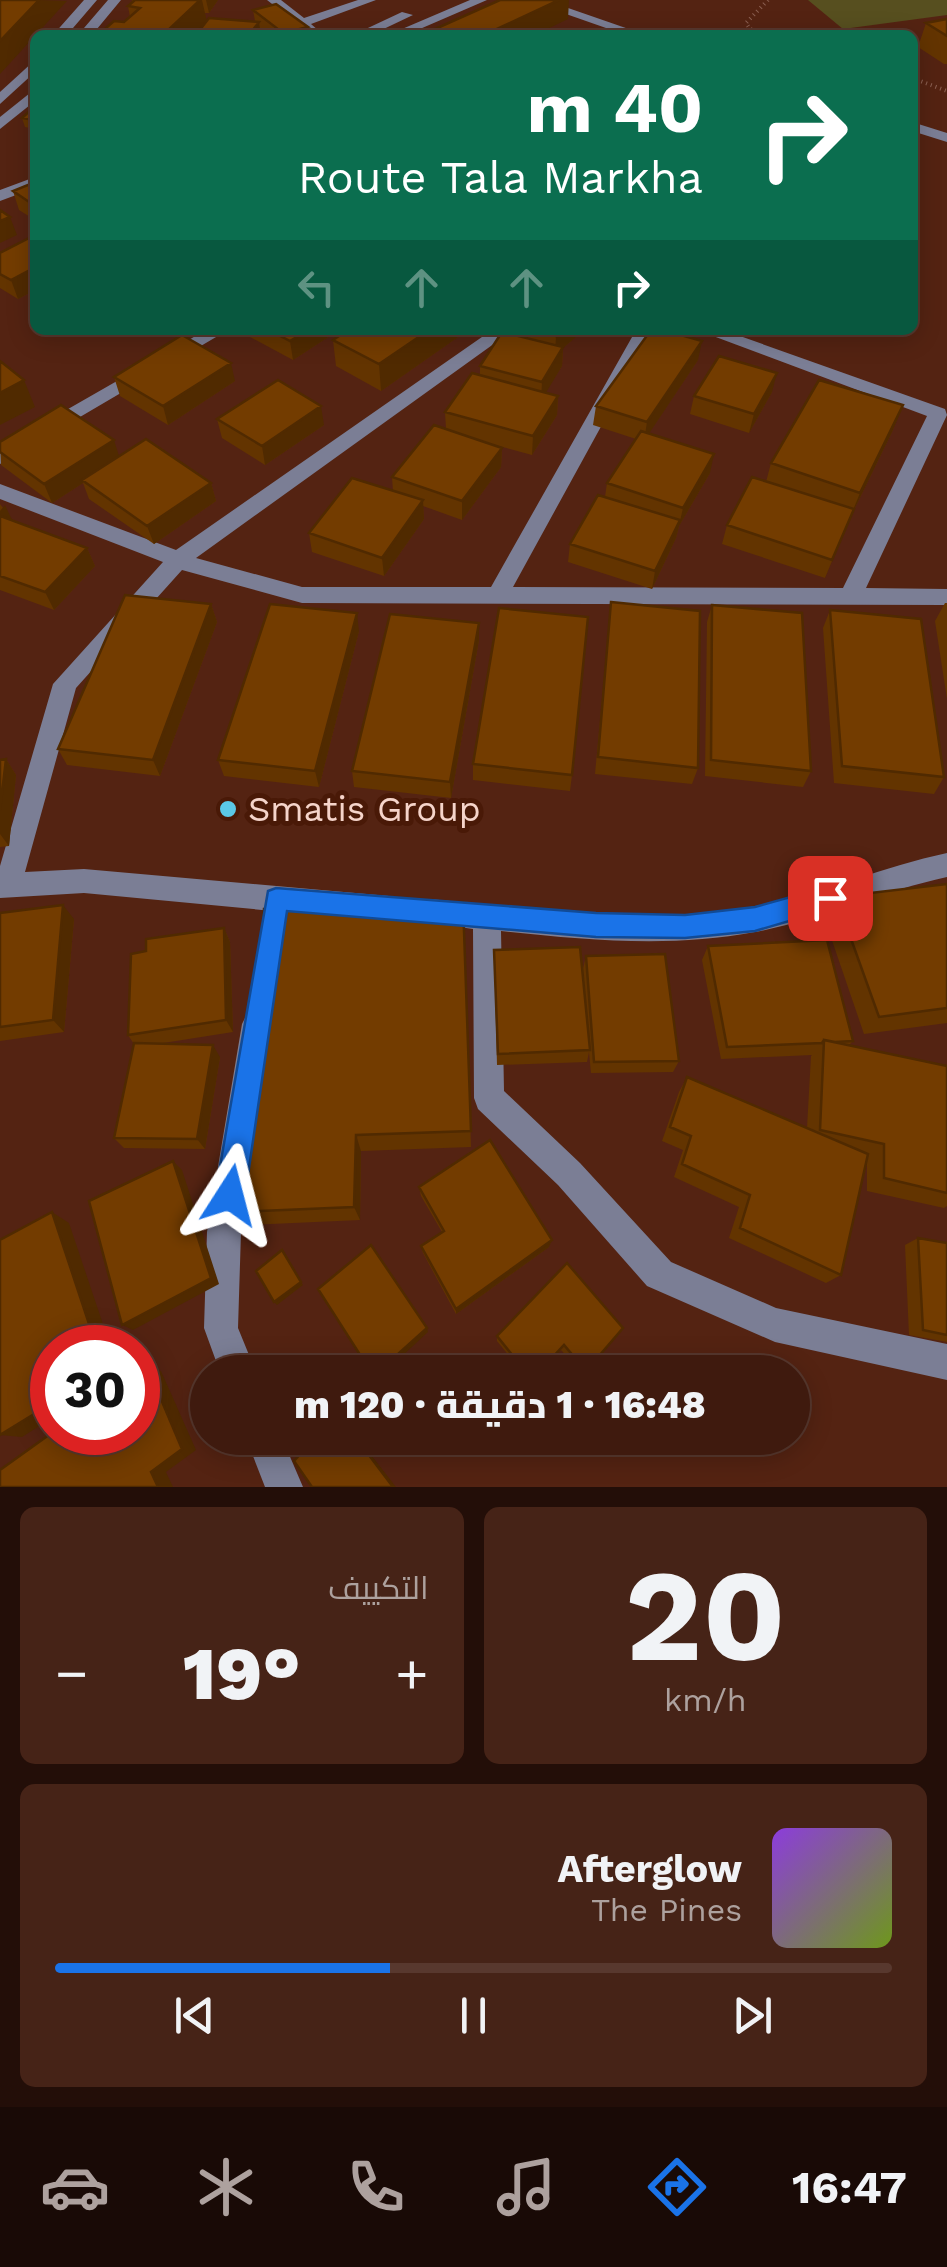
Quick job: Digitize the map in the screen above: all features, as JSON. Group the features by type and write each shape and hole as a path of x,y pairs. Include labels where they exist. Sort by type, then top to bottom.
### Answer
{"street":[{"path":"64,30 91,0"},
{"path":"89,30 114,0"},
{"path":"273,0 312,30"},
{"path":"302,23 370,0"},
{"path":"372,30 444,0"},
{"path":"406,30 481,0"},
{"path":"532,0 623,30"},
{"path":"0,100 30,69"},
{"path":"0,125 30,98"},
{"path":"918,128 947,138"},
{"path":"2,178 30,170"},
{"path":"0,196 30,184"},
{"path":"0,457 210,335"},
{"path":"497,335 178,559 66,684 4,885 84,881 487,916 685,927 755,919 947,865"},
{"path":"498,594 643,335"},
{"path":"720,335 938,414 852,594"},
{"path":"0,491 178,559 302,594 947,597"},
{"path":"270,938 276,899"},
{"path":"487,916 489,1098 569,1174 659,1274 775,1325 947,1362"},
{"path":"231,1355 221,1328 224,1232 261,997"},
{"path":"271,1455 284,1487"}],"path":[{"path":"750,30 746,23 768,0"},
{"path":"918,80 947,91"}],"shaded area":[{"path":"808,0 947,0 947,15 843,29"}],"building":[{"path":"0,0 39,0 0,41"},
{"path":"135,0 200,0 168,30 104,30 114,21 124,22 140,8 128,6"},
{"path":"500,0 559,0 495,30 435,29"},
{"path":"276,4 308,27 279,30 253,10"},
{"path":"209,18 259,22 253,30 200,30"},
{"path":"947,19 947,36 926,23"},
{"path":"30,184 30,203 13,191"},
{"path":"30,238 30,270 11,280 0,274 0,253"},
{"path":"182,335 231,363 163,406 114,377"},
{"path":"279,335 300,335 290,341"},
{"path":"340,335 422,335 379,364 333,340"},
{"path":"500,335 563,347 542,382 480,366"},
{"path":"647,335 681,335 702,341 647,422 596,406"},
{"path":"719,356 777,373 754,414 694,396"},
{"path":"0,361 24,380 0,393"},
{"path":"472,373 558,396 533,436 445,412"},
{"path":"278,380 321,406 262,446 217,419"},
{"path":"819,380 903,405 860,493 771,463"},
{"path":"61,405 114,440 44,484 0,452 0,442"},
{"path":"434,425 502,448 462,501 392,477"},
{"path":"641,431 714,454 683,508 607,483"},
{"path":"146,439 211,483 147,526 82,480"},
{"path":"752,477 854,509 832,560 727,525"},
{"path":"352,478 423,500 382,558 309,533"},
{"path":"598,495 680,520 655,571 570,544"},
{"path":"0,516 87,548 45,592 0,576"},
{"path":"125,595 211,604 153,760 58,749"},
{"path":"611,602 700,611 698,768 598,757"},
{"path":"270,604 357,613 315,771 218,760"},
{"path":"712,605 802,613 811,771 711,760"},
{"path":"499,608 588,617 572,775 473,764"},
{"path":"830,610 921,619 944,777 842,766"},
{"path":"390,614 479,623 450,782 352,771"},
{"path":"6,759 0,810 0,760"},
{"path":"947,884 947,1008 879,1017 836,897"},
{"path":"463,902 471,1131 356,1135 354,1207 239,1212 264,909"},
{"path":"63,905 53,1020 0,1027 0,913"},
{"path":"224,928 226,1020 128,1035 131,954 146,951 146,939"},
{"path":"827,940 853,1041 727,1047 708,946"},
{"path":"580,947 590,1050 498,1054 494,950"},
{"path":"665,954 679,1061 594,1062 586,956"},
{"path":"824,1040 947,1066 947,1193 884,1178 884,1144 820,1130"},
{"path":"134,1043 213,1045 197,1139 114,1138"},
{"path":"687,1077 868,1154 841,1275 740,1228 750,1195 682,1164 691,1136 670,1127"},
{"path":"490,1140 552,1240 456,1309 421,1246 444,1231 419,1187"},
{"path":"173,1161 211,1278 122,1325 89,1201"},
{"path":"52,1212 89,1325 30,1325 30,1417 0,1435 0,1240"},
{"path":"918,1238 947,1243 947,1335 923,1330"},
{"path":"371,1245 427,1328 397,1355 360,1355 318,1289"},
{"path":"282,1250 301,1282 274,1302 256,1271"},
{"path":"567,1263 623,1328 600,1355 572,1355 564,1345 555,1355 512,1355 497,1336"},
{"path":"160,1397 182,1449 151,1472 158,1487 0,1487 0,1470 30,1448 30,1455 160,1455"},
{"path":"299,1455 369,1455 393,1487 312,1487 294,1461"}],"place":[{"name":"Smatis Group","path":"228,809"}],"route":[{"path":"230,1195 276,899 596,925 685,927 755,919 830,898"}]}
